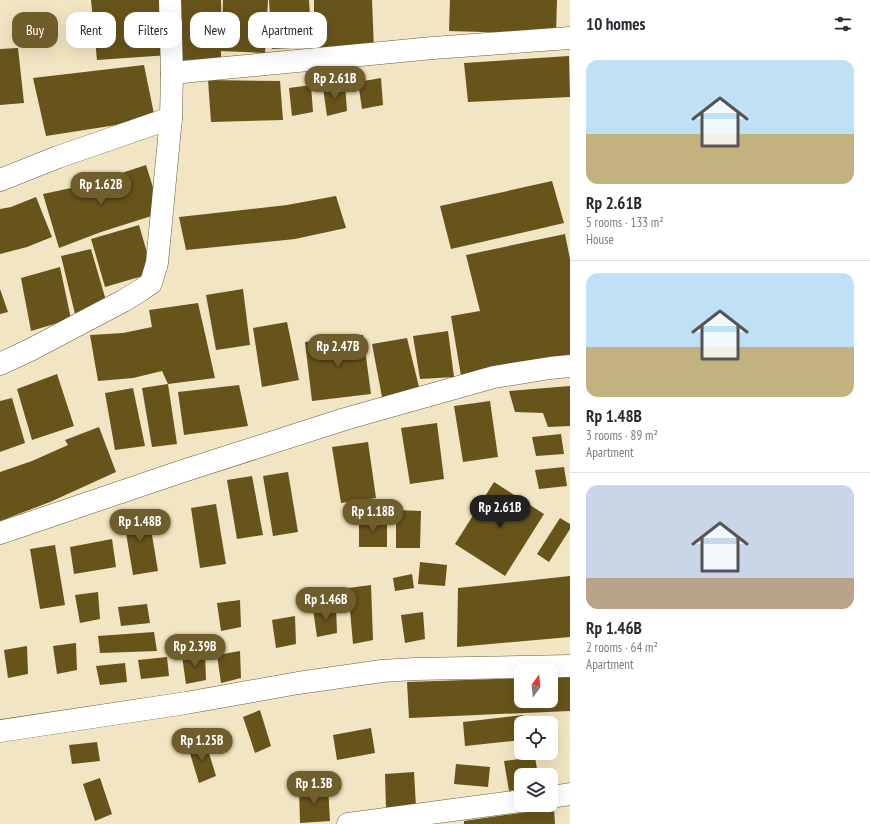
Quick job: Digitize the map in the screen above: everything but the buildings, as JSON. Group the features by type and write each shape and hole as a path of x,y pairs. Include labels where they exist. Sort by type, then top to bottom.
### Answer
{"street":[{"path":"0,364 30,350 123,301 151,283 157,263 171,118 172,72 170,0"},
{"path":"172,72 527,40 570,38"},
{"path":"0,180 58,156 171,118"},
{"path":"0,533 183,471 345,419 494,377 570,366"},
{"path":"0,730 186,703 298,683 382,671 570,666"},
{"path":"558,796 570,794"},
{"path":"348,824 514,802"}]}
